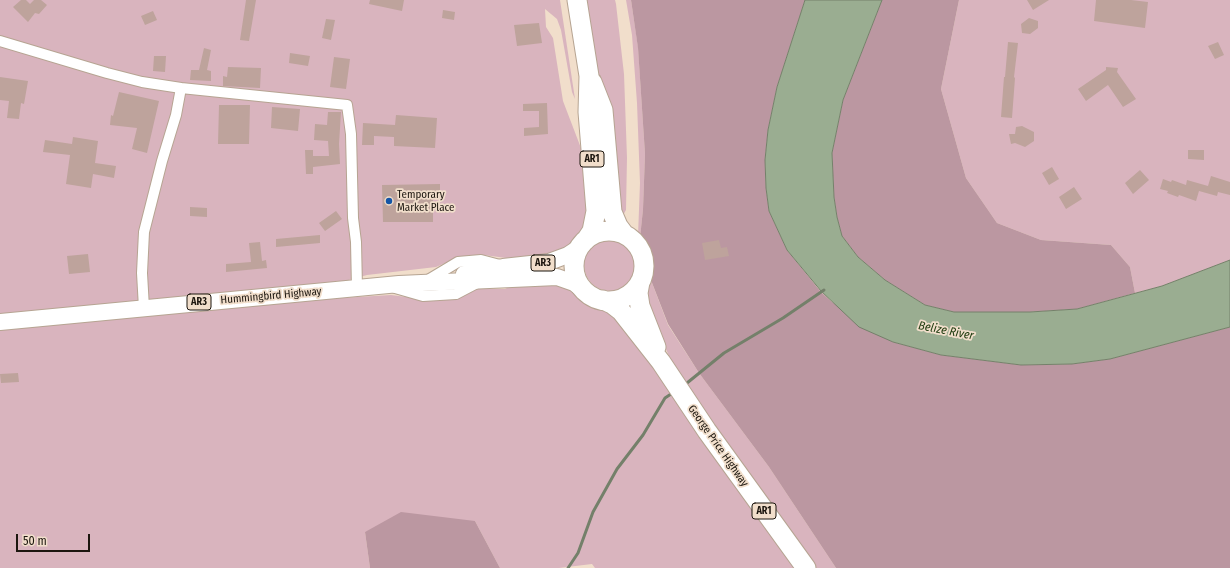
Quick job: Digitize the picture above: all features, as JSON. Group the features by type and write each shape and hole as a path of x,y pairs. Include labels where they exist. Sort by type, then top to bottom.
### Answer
{"highway":[{"name":"AR1","path":"577,0 589,76 588,112 596,211 592,231 583,243"},
{"name":"AR1","path":"589,76 603,110 612,212 618,226 624,234"},
{"path":"613,231 624,234 637,245 643,257 644,269 640,282 633,291 624,297 614,300 603,300 594,297 585,291 578,281 575,270 575,258 583,243 591,236 601,232 613,231"},
{"name":"George Price Highway","path":"640,282 638,293 640,306 649,326 661,362"},
{"name":"George Price Highway","path":"603,300 612,304 621,311 661,362 723,454 806,568"}],"main road":[{"name":"Hummingbird Highway","path":"393,285 503,267 549,262 568,255 583,243"},
{"name":"Hummingbird Highway","path":"0,322 393,285 557,277 574,283 585,291"}],"street":[{"path":"0,42 142,82 181,88 347,105 351,134 353,218 356,242 356,288"},
{"path":"144,308 142,273 144,232 162,161 176,115 181,88"}],"shaded area":[{"path":"0,0 560,0 575,99 572,92 561,30 557,19 545,9 546,27 553,38 563,101 584,156 587,218 579,238 571,245 545,257 506,258 484,255 457,258 436,267 367,275 345,281 0,314"},
{"path":"584,0 615,0 616,4 624,74 627,158 626,210 622,217 593,64"},
{"path":"626,0 631,0 638,47 645,154 643,209 640,238 638,236 640,183 637,103 632,35"},
{"path":"631,0 805,0 777,87 768,130 765,160 769,211 787,250 821,292 832,302 893,342 941,355 1021,365 1072,364 1110,359 1230,327 1230,568 836,568 769,467 699,373 668,324 649,275 651,258 646,243 640,238 643,209 645,154 638,48"},
{"path":"882,0 959,0 941,89 966,178 997,223 1041,240 1111,245 1130,267 1135,293 1077,309 1030,312 954,312 925,305 885,280 858,257 842,236 837,217 834,197 832,153 843,100"},
{"path":"959,0 1230,0 1230,260 1162,286 1135,293 1130,267 1111,245 1041,240 997,223 966,178 941,89"},
{"path":"610,239 624,243 632,251 636,265 632,279 624,287 610,291 596,287 588,279 584,265 588,251 596,243"},
{"path":"649,275 668,325 699,373 769,467 836,568 815,568 677,373 651,317 646,285"},
{"path":"556,284 601,304 620,319 796,568 595,568 592,564 559,568 500,568 475,521 365,532 370,568 0,568 0,328 307,300 391,295 422,299 472,289 505,289 511,286"},
{"path":"401,512 475,521 500,568 370,568 365,532"}],"water":[{"name":"Belize River","path":"805,0 882,0 843,100 832,153 834,197 842,236 858,257 885,280 925,305 954,312 1030,312 1077,309 1162,286 1230,260 1230,327 1110,359 1072,364 1021,365 941,355 893,342 859,327 821,291 787,250 769,211 765,160 768,130 777,87"}],"building":[{"path":"21,0 26,0 30,4 34,0 41,0 47,5 39,14 35,13 28,22 13,7"},
{"path":"246,0 256,0 249,41 240,40"},
{"path":"370,0 404,0 402,11 369,4"},
{"path":"1027,0 1049,0 1033,10"},
{"path":"1096,0 1131,0 1148,2 1145,28 1094,21"},
{"path":"443,10 455,12 454,20 442,18"},
{"path":"153,11 157,20 145,25 141,16"},
{"path":"1029,18 1038,21 1038,28 1030,34 1022,33 1021,24"},
{"path":"326,19 335,20 331,40 322,38"},
{"path":"539,23 542,43 517,46 514,25"},
{"path":"1008,42 1018,43 1014,77 1012,118 1001,117"},
{"path":"1218,42 1224,55 1215,59 1208,46"},
{"path":"204,48 211,50 207,70 211,71 211,81 190,80 191,70 199,70"},
{"path":"290,53 310,56 308,66 289,63"},
{"path":"154,56 166,56 165,72 153,71"},
{"path":"334,57 350,59 346,89 330,87"},
{"path":"228,67 261,68 260,88 223,86 223,76 227,77"},
{"path":"1106,67 1118,68 1117,72 1136,99 1123,107 1108,85 1086,101 1078,89 1106,70"},
{"path":"0,77 28,81 24,104 21,103 19,119 7,118 9,101 0,100"},
{"path":"119,92 159,101 147,153 132,149 137,128 110,125 111,115 113,116"},
{"path":"547,103 548,134 524,136 524,128 539,127 539,111 523,111 523,104"},
{"path":"219,105 250,105 249,144 218,144"},
{"path":"272,107 300,109 298,131 271,128"},
{"path":"328,112 341,112 339,144 340,164 313,167 313,174 306,174 305,150 313,150 313,156 329,156 328,141 314,140 315,124 327,125"},
{"path":"396,115 437,118 435,148 394,146 394,137 374,136 374,145 362,145 363,123 395,125"},
{"path":"1022,126 1034,132 1034,141 1025,147 1015,143 1011,144 1009,134 1015,134 1016,127"},
{"path":"73,137 98,141 95,163 116,166 114,178 93,174 91,188 66,184 70,155 43,152 45,140 72,144"},
{"path":"1188,150 1204,150 1204,160 1188,159"},
{"path":"1052,167 1059,179 1049,185 1042,173"},
{"path":"1140,170 1149,180 1133,194 1125,183"},
{"path":"1211,176 1230,182 1230,195 1218,192 1217,196 1199,191 1196,201 1179,195 1178,197 1167,193 1168,191 1160,189 1163,179 1171,182 1172,180 1186,185 1187,180 1208,186"},
{"path":"440,184 440,197 433,197 433,222 383,222 382,185"},
{"path":"1074,187 1082,199 1066,209 1059,197"},
{"path":"190,207 207,208 207,217 190,216"},
{"path":"336,211 342,219 325,231 319,223"},
{"path":"320,235 320,243 276,247 276,239"},
{"path":"719,240 721,248 727,247 729,256 705,260 702,243"},
{"path":"260,242 262,261 266,260 267,268 226,272 226,264 251,262 249,243"},
{"path":"88,254 90,272 69,274 67,256"},
{"path":"18,373 19,382 1,383 0,374"}],"waterway":[{"path":"687,383 724,353 783,318 824,290"},
{"path":"568,568 578,553 593,512 617,469 643,435 665,398 671,394"}],"place":[{"name":"Temporary Market Place","path":"389,201"}]}
